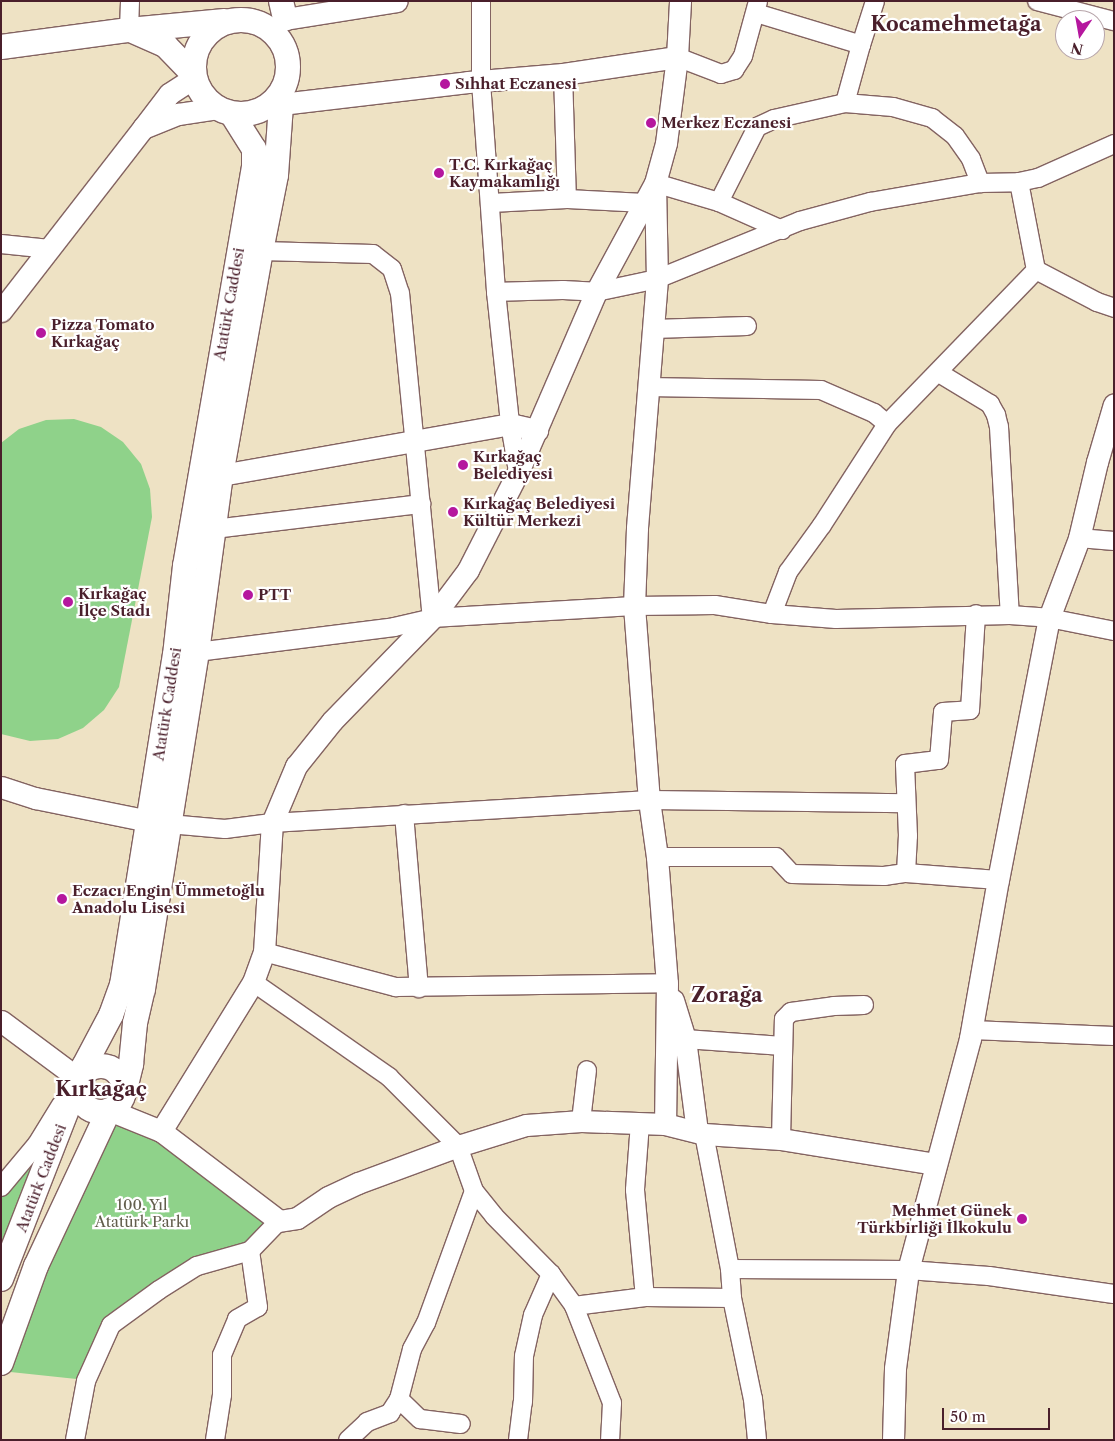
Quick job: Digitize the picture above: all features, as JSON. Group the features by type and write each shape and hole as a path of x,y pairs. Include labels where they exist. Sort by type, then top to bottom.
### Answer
{"main road":[{"path":"195,76 194,61 202,41 217,26 283,10"},
{"name":"Atatürk Caddesi","path":"1,1363 36,1266 117,1102 131,1064 135,1023 143,989 185,566 211,474 276,176 282,98 289,70 283,10"},
{"path":"1,48 129,30 238,20 261,24 274,32 283,44 288,58"},
{"name":"Atatürk Caddesi","path":"1,1280 79,1079 111,1014 122,986 159,823 197,652 214,530 211,474 254,165 254,149 225,111 206,100 195,76 166,46 129,30"},
{"path":"225,111 247,114 260,111 282,98"},
{"path":"104,1065 117,1072 124,1085 117,1102 94,1111 87,1108 78,1095 79,1079 89,1068 104,1065"}],"street":[{"path":"129,30 130,1"},
{"path":"283,10 397,1"},
{"path":"481,1 481,82 496,292 510,424 518,472"},
{"path":"156,1129 253,982 264,952 272,822 296,766 332,721 432,618 468,570 518,472 596,292 655,183 666,143 677,57 680,1"},
{"path":"846,104 861,45 875,1"},
{"path":"1037,1 1114,21"},
{"path":"282,98 563,74 677,57 721,74 734,70 743,56 757,7 861,45"},
{"path":"563,74 567,199"},
{"path":"1,311 169,94 195,76"},
{"path":"719,202 757,127 774,119 846,104 893,107 932,118 955,136 971,159 980,183"},
{"path":"143,128 178,114 225,111"},
{"path":"496,292 563,290 596,292 657,279 782,230 800,221 870,202 980,183 1019,182 1038,178 1063,169 1114,144"},
{"path":"1019,182 1036,270"},
{"path":"655,183 719,202 782,230"},
{"path":"655,183 657,279 636,528 634,606 649,800 658,857 668,983 665,1124"},
{"path":"491,203 567,199 645,203"},
{"path":"1,244 50,249"},
{"path":"260,251 373,254 392,269 400,293 416,440 432,618"},
{"path":"1036,270 1097,302 1114,308"},
{"path":"772,614 788,572 822,526 887,424 939,373 1036,270"},
{"path":"652,329 747,326"},
{"path":"939,373 990,404 996,415 999,427 1010,615"},
{"path":"648,386 821,390 874,413 887,424"},
{"path":"893,1440 895,1368 908,1270 972,1030 998,880 1050,618 1079,538 1097,462 1114,404"},
{"path":"211,474 510,424 537,430"},
{"path":"214,530 422,504"},
{"path":"1079,538 1114,541"},
{"path":"197,652 394,627 432,618 634,606 714,605 772,614 836,619 882,619 976,614 1010,615 1050,618 1114,631"},
{"path":"906,873 908,836 905,764 940,760 943,712 970,710 976,614"},
{"path":"1,787 35,798 159,823 225,829 272,822 649,800 906,803"},
{"path":"404,814 419,988"},
{"path":"658,857 776,857 792,874 884,876 906,873 998,880"},
{"path":"264,952 355,978 396,986 419,988 668,983"},
{"path":"253,982 389,1077 458,1146 474,1192 494,1216 551,1274 574,1306 612,1403 610,1440"},
{"path":"668,983 685,1039 700,1132 730,1269 732,1298 752,1398 758,1440"},
{"path":"781,1139 784,1019 791,1012 834,1006 864,1005"},
{"path":"1,1021 79,1079 37,1144 2,1186"},
{"path":"972,1030 1114,1036"},
{"path":"685,1039 783,1046"},
{"path":"581,1121 586,1070"},
{"path":"117,1102 278,1221"},
{"path":"75,1440 86,1381 111,1325 158,1290 197,1266 250,1251 278,1221 297,1218 328,1197 358,1183 458,1146 526,1126 581,1121 640,1123 665,1124 700,1132 781,1139 935,1164"},
{"path":"640,1123 635,1190 645,1297"},
{"path":"348,1440 367,1422 390,1413 398,1399 412,1349 426,1323 474,1192"},
{"path":"215,1440 222,1395 222,1355 237,1319 258,1307 250,1251"},
{"path":"730,1269 908,1270 989,1276 1114,1294"},
{"path":"518,1440 523,1402 524,1356 533,1315 551,1274"},
{"path":"574,1306 645,1297 732,1298"},
{"path":"398,1399 420,1419 461,1424"}],"green space":[{"name":"Kırkağaç İlçe Stadı","path":"74,419 101,427 123,442 141,464 150,489 152,517 119,687 104,710 83,728 58,739 30,741 1,734 1,443 19,429 46,420"},
{"name":"100. Yıl Atatürk Parkı","path":"110,1112 151,1127 277,1221 250,1250 197,1264 110,1324 86,1380 1,1371"},
{"path":"53,1117 1,1279 1,1187"}],"place":[{"name":"Sıhhat Eczanesi","path":"445,84"},
{"name":"Merkez Eczanesi","path":"651,123"},
{"name":"T.C. Kırkağaç Kaymakamlığı","path":"439,173"},
{"name":"Pizza Tomato Kırkağaç","path":"41,333"},
{"name":"Kırkağaç Belediyesi","path":"463,465"},
{"name":"Kırkağaç Belediyesi Kültür Merkezi","path":"453,512"},
{"name":"PTT","path":"248,595"},
{"name":"Kırkağaç İlçe Stadı","path":"68,602"},
{"name":"Eczacı Engin Ümmetoğlu Anadolu Lisesi","path":"62,899"},
{"name":"Mehmet Günek Türkbirliği İlkokulu","path":"1022,1219"}],"district":[{"name":"Kocamehmetağa","path":"956,24"},
{"name":"Zorağa","path":"727,995"},
{"name":"Kırkağaç","path":"101,1089"}]}
